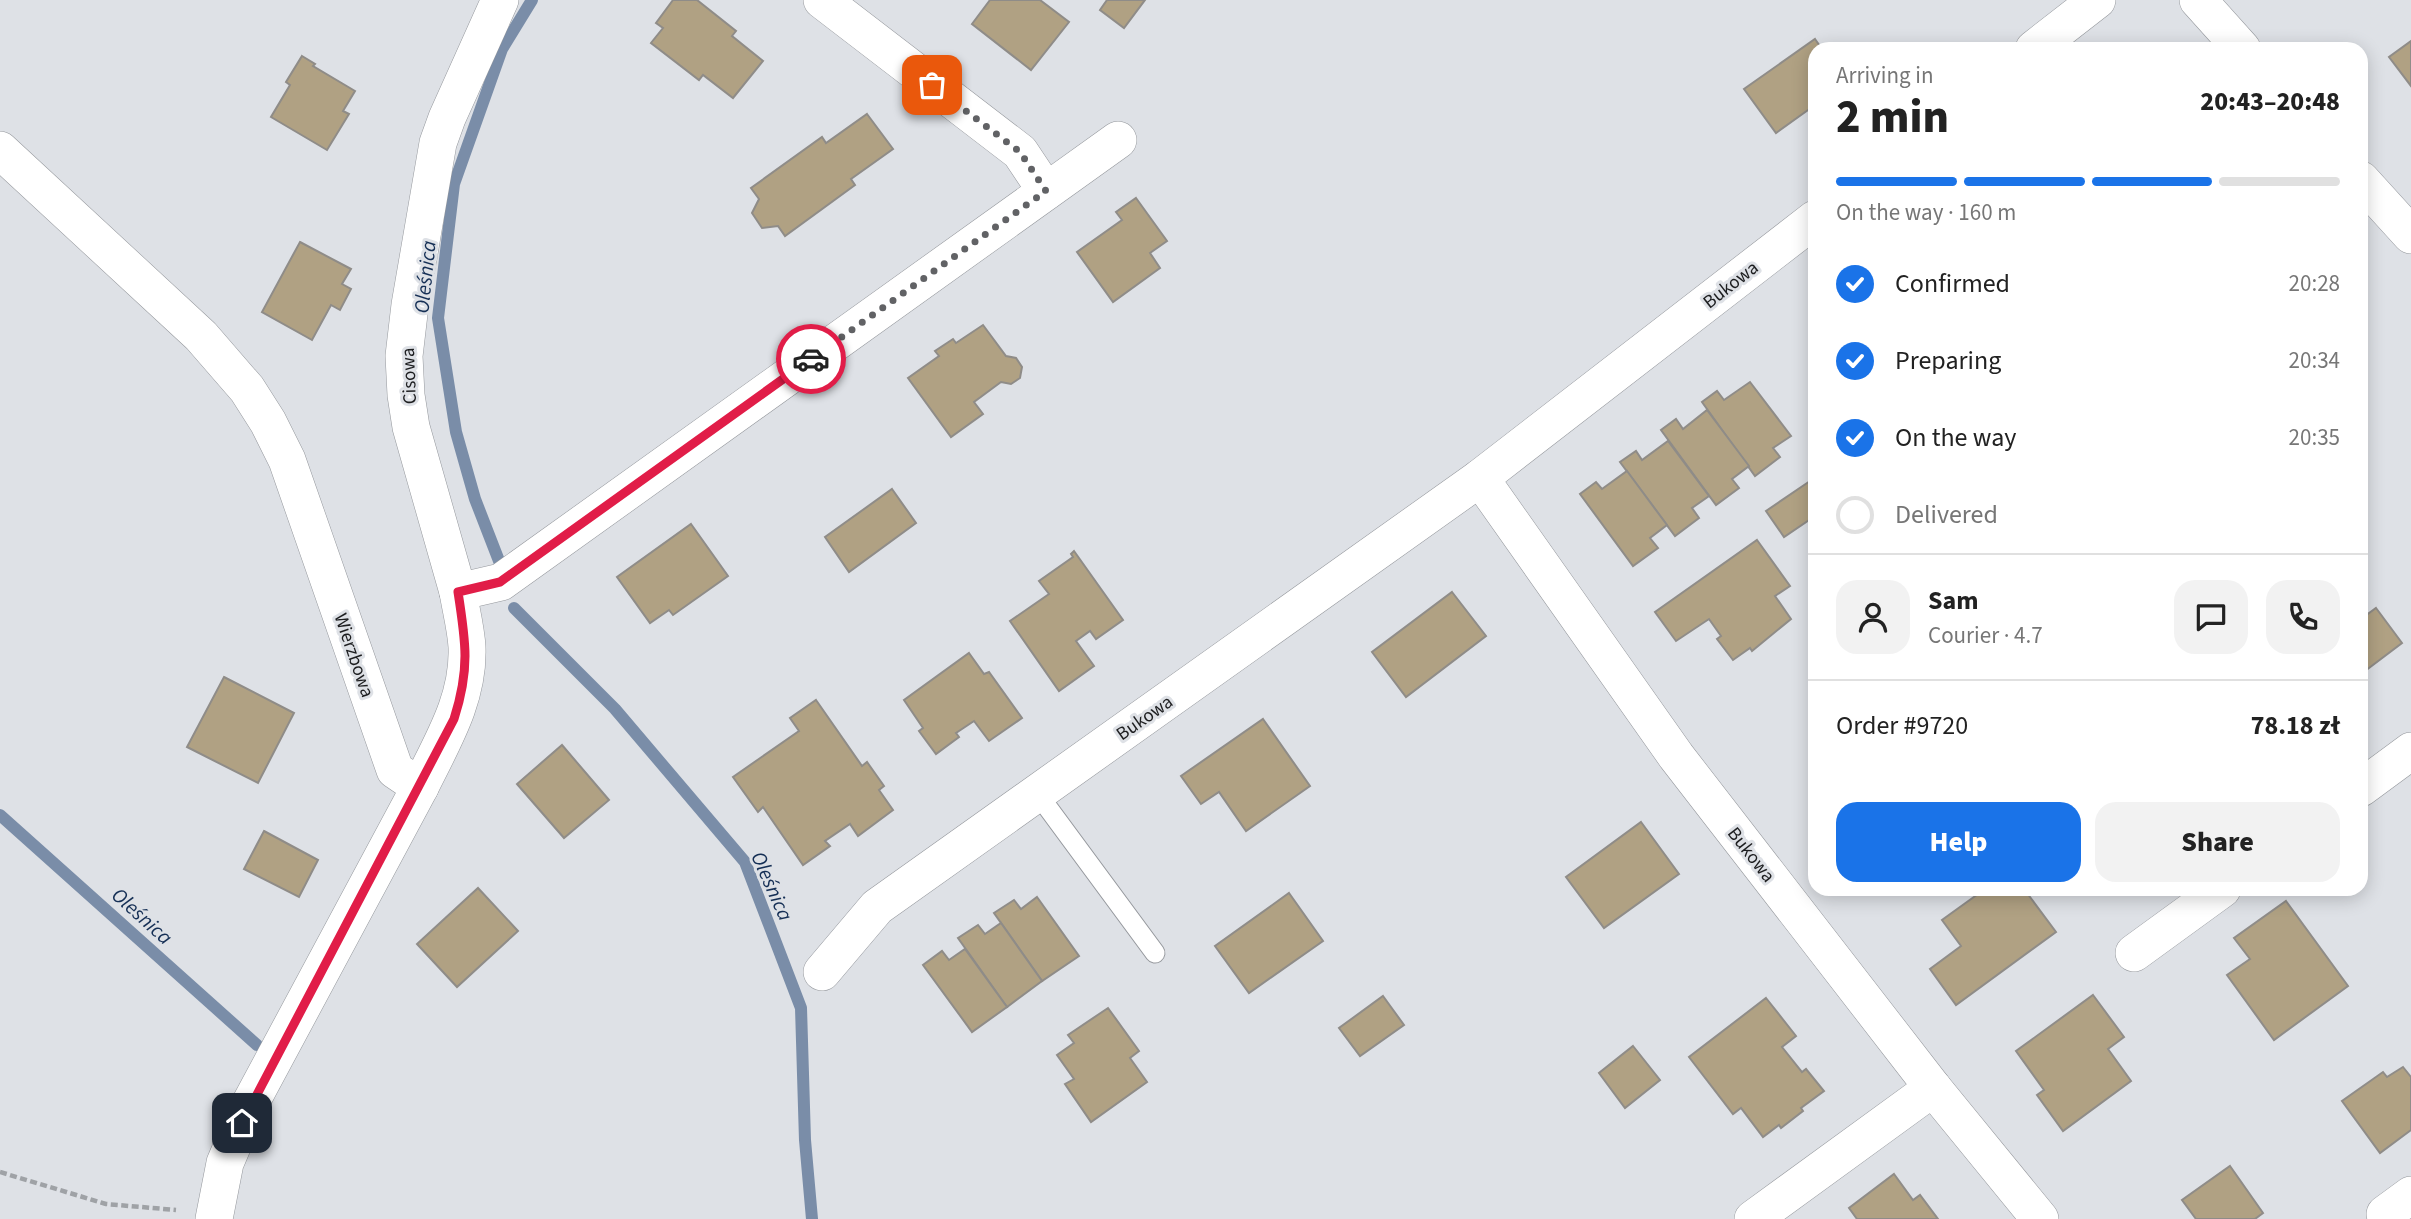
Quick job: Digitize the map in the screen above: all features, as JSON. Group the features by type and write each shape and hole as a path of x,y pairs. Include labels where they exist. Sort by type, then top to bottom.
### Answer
{"street":[{"name":"Cisowa","path":"420,787 454,719 463,692 467,646 458,592 411,427 404,356 410,305 438,143 500,0"},
{"path":"822,0 1020,152 1046,191"},
{"path":"2043,42 2097,0"},
{"path":"2198,0 2236,42"},
{"path":"458,592 500,582 1118,140"},
{"name":"Wierzbowa","path":"0,150 201,336 247,390 268,422 287,460 395,770 420,787"},
{"path":"2368,187 2411,233"},
{"name":"Bukowa","path":"822,972 877,907 1480,478 1808,224"},
{"name":"Bukowa","path":"1480,478 1676,756 1933,1088 2040,1219"},
{"path":"2368,783 2411,751"},
{"path":"214,1217 225,1163 251,1102 420,787"},
{"path":"2134,953 2211,896"},
{"path":"1754,1219 1933,1088"}],"lane":[{"path":"1037,793 1155,953"}],"path":[{"path":"0,1172 106,1204 214,1217"}],"building":[{"path":"673,0 697,0 736,31 732,36 763,61 733,98 703,75 699,80 651,43 663,28 656,23"},
{"path":"990,0 1040,0 1069,22 1031,70 972,24"},
{"path":"1107,0 1145,0 1124,28 1100,10"},
{"path":"2411,41 2411,86 2389,57"},
{"path":"1808,44 1808,110 1776,133 1744,89"},
{"path":"302,56 315,64 313,66 355,91 343,111 349,114 327,150 271,117 290,85 286,82"},
{"path":"867,114 893,149 851,179 855,185 785,236 778,226 762,228 752,213 759,199 751,188 822,137 826,143"},
{"path":"1136,198 1167,241 1150,253 1160,268 1113,302 1077,252 1122,220 1116,212"},
{"path":"300,242 351,269 342,284 351,289 340,310 331,305 312,340 262,312"},
{"path":"983,325 1006,356 1016,358 1022,367 1020,378 1011,384 1001,382 974,402 983,414 951,437 908,378 939,356 935,351 953,339 956,343"},
{"path":"1750,382 1791,436 1773,448 1780,457 1755,476 1702,402 1717,391 1724,400"},
{"path":"1707,410 1749,466 1732,479 1739,488 1716,505 1661,430 1676,419 1683,429"},
{"path":"1668,441 1709,496 1692,508 1699,518 1675,536 1620,462 1636,451 1642,460"},
{"path":"1627,471 1667,525 1650,538 1658,548 1633,566 1580,494 1596,482 1602,489"},
{"path":"1808,482 1808,521 1784,537 1766,511"},
{"path":"892,489 916,523 849,572 825,537"},
{"path":"691,524 728,576 673,615 669,610 650,623 617,577"},
{"path":"1757,540 1790,586 1775,596 1791,619 1752,651 1750,648 1733,660 1717,639 1721,636 1709,619 1676,641 1655,612"},
{"path":"1074,551 1123,620 1096,639 1090,631 1076,641 1094,666 1059,691 1010,621 1049,594 1039,581 1073,557 1071,554"},
{"path":"1452,592 1486,636 1406,697 1372,652"},
{"path":"2376,608 2402,643 2368,669 2368,614"},
{"path":"969,653 984,674 989,672 1022,718 989,741 974,721 956,733 959,737 936,754 919,731 923,728 904,700"},
{"path":"224,677 294,713 258,783 187,747"},
{"path":"816,700 862,766 867,762 884,786 879,790 893,810 858,836 850,824 825,841 830,846 803,865 763,807 758,812 733,777 799,731 790,718"},
{"path":"1263,719 1310,786 1246,831 1219,792 1201,804 1181,776"},
{"path":"562,745 609,800 564,838 517,784"},
{"path":"1641,822 1679,874 1604,928 1566,877"},
{"path":"264,831 318,860 299,897 244,869"},
{"path":"478,888 518,931 457,987 417,944"},
{"path":"1289,893 1323,941 1249,993 1215,946"},
{"path":"1975,896 2029,896 2056,932 1956,1005 1930,969 1961,946 1942,920"},
{"path":"1037,897 1079,956 1042,981 994,913 1014,900 1021,909"},
{"path":"2286,901 2348,986 2274,1040 2227,975 2250,959 2234,938"},
{"path":"1001,923 1042,981 1007,1007 958,938 978,925 985,934"},
{"path":"965,949 1007,1007 972,1032 923,965 942,951 949,960"},
{"path":"2093,995 2124,1037 2108,1049 2131,1081 2063,1131 2037,1095 2044,1090 2016,1051"},
{"path":"1383,996 1404,1025 1360,1056 1339,1028"},
{"path":"1766,998 1796,1036 1782,1047 1802,1072 1806,1069 1824,1091 1801,1108 1803,1111 1781,1128 1779,1125 1763,1137 1741,1108 1733,1114 1689,1057"},
{"path":"1108,1008 1139,1051 1130,1058 1147,1082 1091,1122 1065,1084 1074,1079 1057,1055 1074,1043 1068,1035"},
{"path":"1633,1046 1660,1080 1625,1108 1599,1073"},
{"path":"2403,1067 2411,1077 2411,1130 2380,1153 2342,1101 2383,1072 2387,1077"},
{"path":"2230,1166 2263,1213 2255,1219 2196,1219 2182,1200"},
{"path":"1894,1174 1913,1200 1920,1195 1938,1219 1857,1219 1849,1208"}],"waterway":[{"name":"Oleśnica","path":"501,566 475,499 456,432 438,318 454,184 502,49 532,0"},
{"name":"Oleśnica","path":"514,608 615,709 745,862 801,1008 805,1140 812,1219"},
{"name":"Oleśnica","path":"0,815 257,1045"}],"way so far":[{"path":"811,359 1046,191 1020,152 932,85"}],"route":[{"path":"242,1123 454,719 463,692 467,646 458,592 500,582 811,359"}]}
